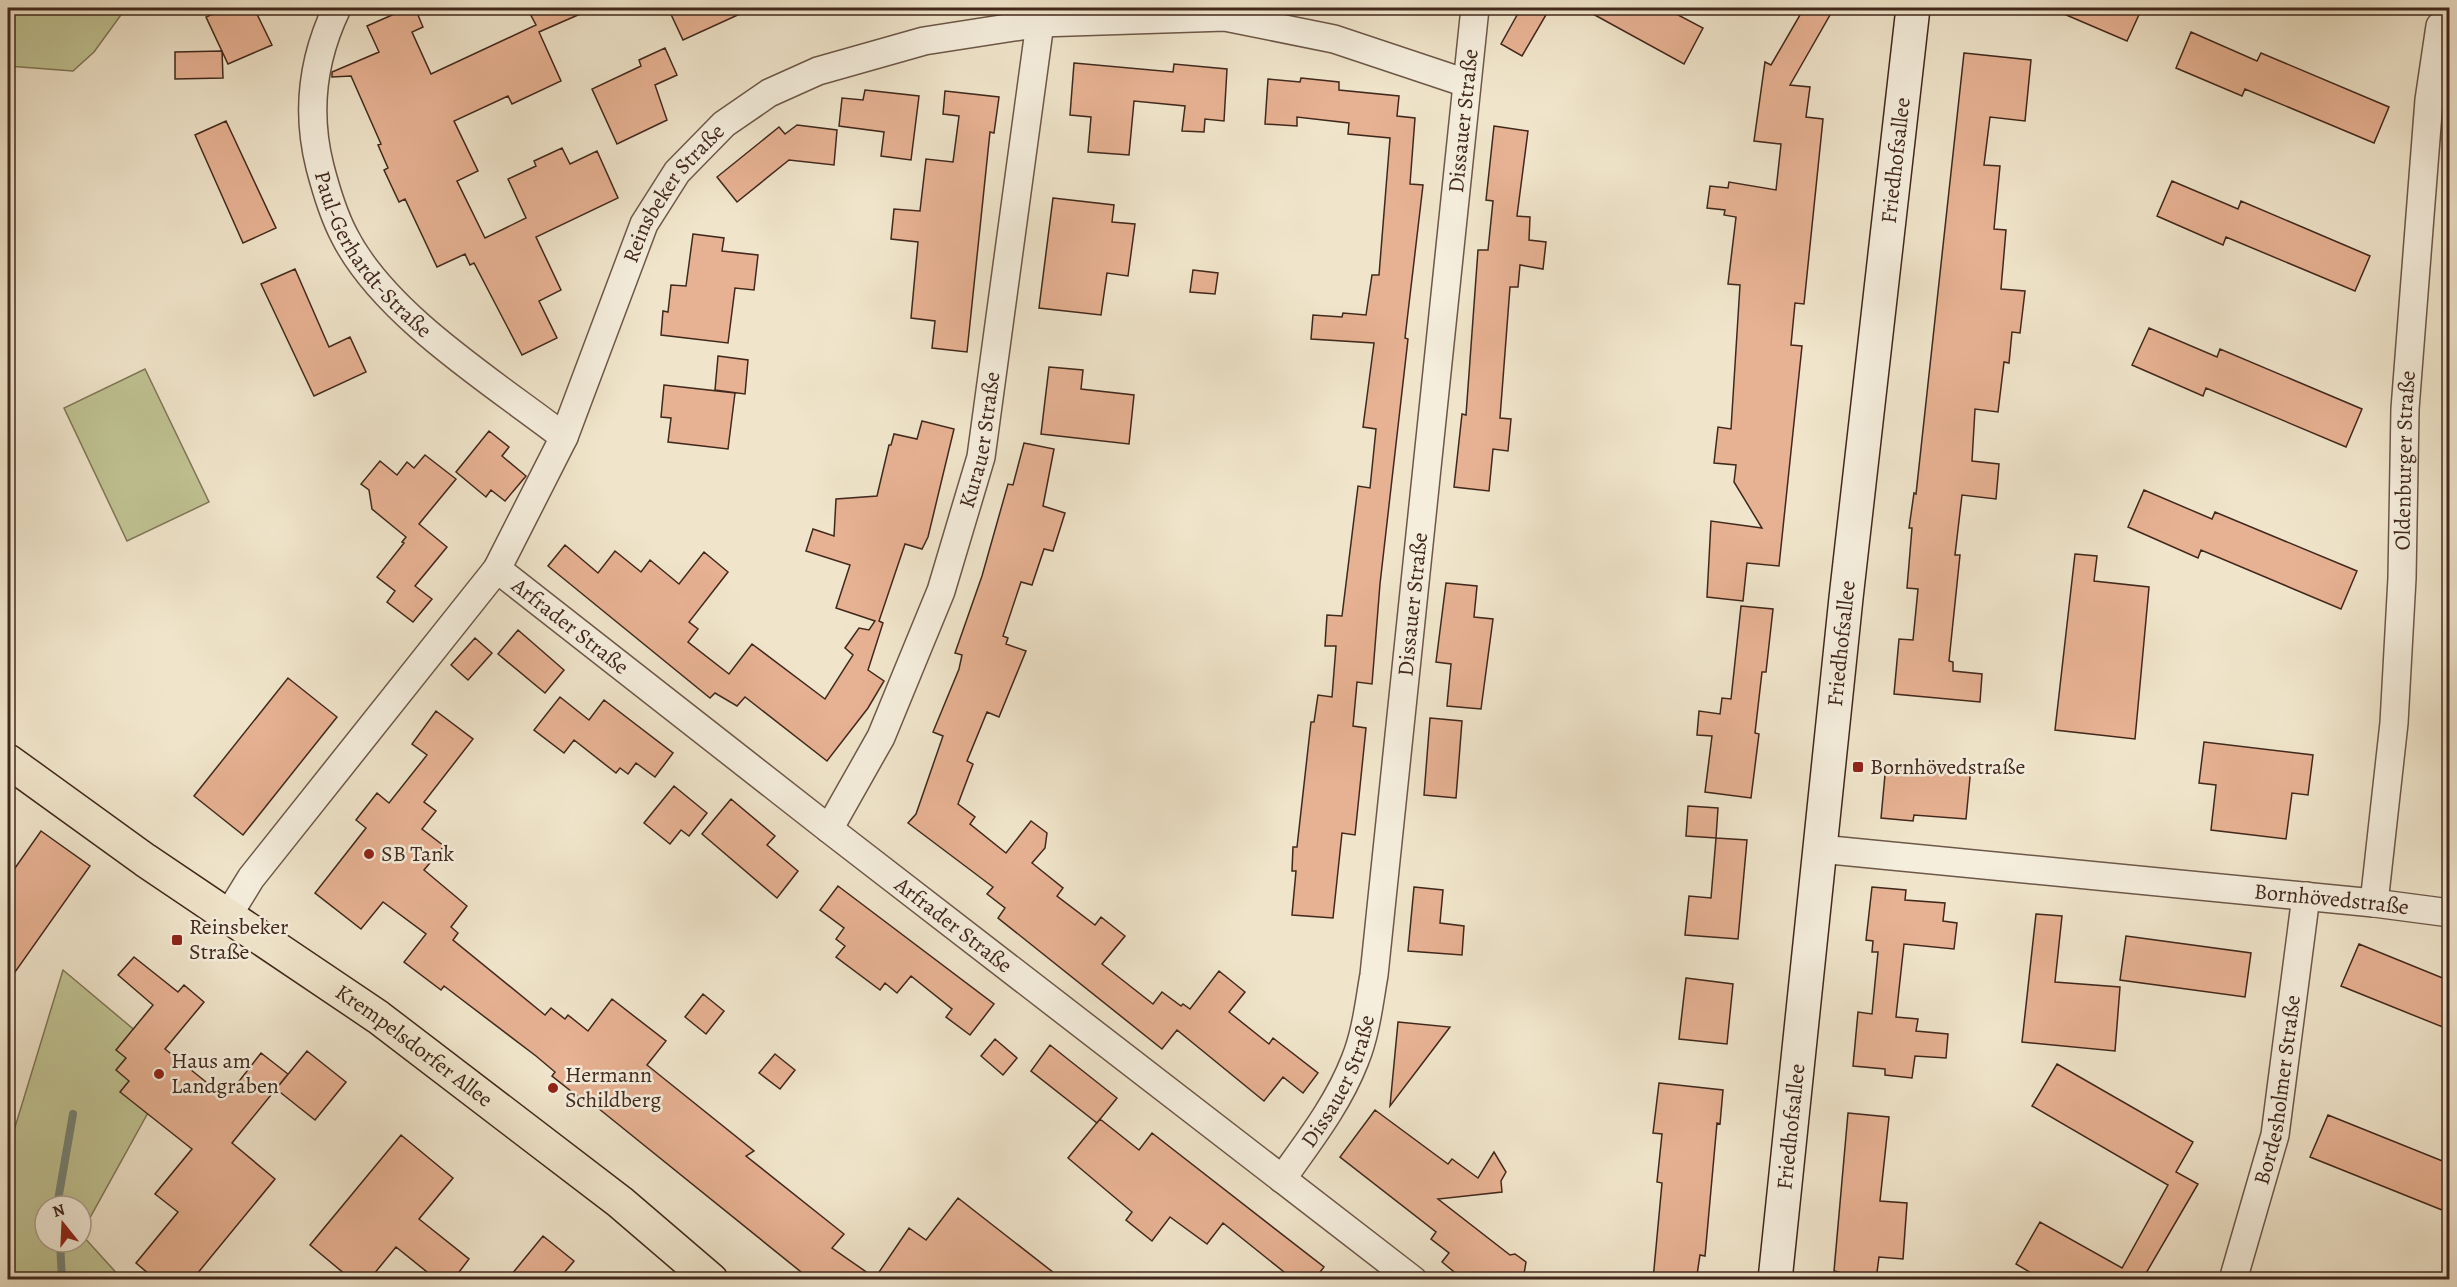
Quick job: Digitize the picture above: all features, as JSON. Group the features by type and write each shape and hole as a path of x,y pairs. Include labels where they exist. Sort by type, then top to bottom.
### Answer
{"main road":[{"name":"Krempelsdorfer Allee","path":"8,761 228,916 378,1017 620,1202 711,1280"}],"street":[{"name":"Paul-Gerhardt-Straße","path":"337,8 323,37 312,100 313,140 325,188 344,236 374,280 411,318 564,437"},
{"name":"Dissauer Straße","path":"1282,1179 1329,1113 1355,1060 1367,1018 1374,975 1475,8"},
{"name":"Friedhofsallee","path":"1775,1280 1913,8"},
{"name":"Reinsbeker Straße","path":"228,916 258,869 497,569 564,437 644,224 677,172 724,124 769,93 818,71 924,40 1040,23 1225,17 1334,39 1466,83"},
{"name":"Oldenburger Straße","path":"2374,903 2394,723 2402,578 2405,409 2429,100 2444,20"},
{"name":"Kurauer Straße","path":"829,829 881,737 937,602 981,457 1040,23"},
{"name":"Arfrader Straße","path":"497,569 829,829 1413,1280"},
{"name":"Bornhövedstraße","path":"1820,849 2307,896 2450,913"},
{"name":"Bordesholmer Straße","path":"2233,1280 2275,1135 2307,896"}],"green space":[{"path":"8,8 126,8 94,52 73,71 8,66"},
{"path":"145,369 209,502 127,541 64,408"},
{"path":"63,970 175,1064 93,1212 93,1194 33,1194 33,1254 93,1254 93,1247 122,1279 8,1280 8,1150"}],"building":[{"path":"226,8 254,8 272,45 228,64 206,17"},
{"path":"408,8 415,8 423,27 412,32 431,74 536,25 527,8 594,8 539,32 561,81 512,104 508,96 454,121 478,171 457,181 485,238 526,218 508,179 536,166 534,161 562,148 570,164 597,151 618,198 536,237 561,290 539,301 557,338 522,355 474,263 470,265 465,254 437,267 405,199 399,202 384,170 388,168 378,145 381,144 351,76 332,77 332,72 379,52 367,26"},
{"path":"668,8 753,8 683,40"},
{"path":"1521,8 1550,8 1522,56 1501,44"},
{"path":"1582,8 1665,8 1703,28 1684,64"},
{"path":"1804,8 1834,8 1790,85 1810,87 1806,117 1823,119 1804,304 1795,303 1791,345 1802,346 1779,566 1747,563 1743,601 1707,597 1711,521 1762,528 1734,482 1736,465 1714,463 1718,427 1731,429 1740,285 1728,284 1736,217 1724,215 1725,210 1707,208 1710,186 1728,188 1729,182 1776,190 1781,144 1754,141 1765,62 1771,65"},
{"path":"2050,8 2142,8 2127,41"},
{"path":"2191,32 2257,61 2261,53 2389,107 2374,143 2245,89 2242,96 2176,68"},
{"path":"665,48 677,75 655,85 667,120 617,144 592,89 641,66 639,60"},
{"path":"222,51 223,78 175,79 175,52"},
{"path":"1964,53 2031,60 2025,121 1990,117 1984,165 2000,166 1994,229 2006,230 2001,289 2025,291 2020,333 2012,332 2009,363 2004,362 1998,412 1975,409 1972,461 1999,464 1996,499 1962,495 1955,555 1960,555 1949,661 1953,662 1953,671 1982,674 1980,702 1894,694 1899,639 1913,640 1918,589 1907,588 1912,528 1909,528 1914,493 1916,494"},
{"path":"1074,63 1173,72 1174,64 1227,69 1224,121 1205,119 1204,132 1182,131 1185,106 1134,101 1129,155 1088,152 1091,117 1070,115"},
{"path":"1301,78 1339,82 1339,90 1399,96 1397,116 1415,118 1410,184 1423,185 1405,338 1408,339 1380,584 1372,684 1357,682 1353,726 1366,728 1355,835 1342,833 1333,918 1292,915 1296,871 1292,871 1293,847 1297,847 1311,722 1314,722 1318,695 1332,697 1336,646 1325,646 1327,615 1342,616 1358,486 1370,488 1376,429 1363,427 1374,343 1311,339 1313,315 1342,317 1343,313 1366,315 1372,275 1379,275 1390,138 1348,134 1349,123 1297,117 1297,126 1265,124 1268,79 1300,82"},
{"path":"865,90 919,96 911,160 881,156 884,132 839,126 842,98 863,100"},
{"path":"945,91 999,97 994,133 990,132 967,352 932,348 935,321 911,318 918,242 891,239 894,209 920,211 926,159 953,162 959,116 943,114"},
{"path":"226,121 276,228 243,243 195,135"},
{"path":"797,125 837,130 834,165 789,160 737,202 717,177 779,127 785,134"},
{"path":"1494,126 1528,131 1517,216 1530,217 1529,240 1546,242 1543,269 1520,265 1518,287 1510,287 1500,418 1511,419 1508,451 1493,449 1489,491 1454,487 1462,414 1466,415 1478,250 1488,250 1493,201 1486,200"},
{"path":"2172,181 2238,209 2241,201 2370,256 2355,291 2226,237 2223,245 2157,216"},
{"path":"1053,198 1114,205 1112,222 1135,224 1128,276 1107,273 1101,315 1039,308"},
{"path":"693,234 724,238 722,251 758,255 754,290 735,288 728,343 661,335 663,311 668,312 671,285 686,286"},
{"path":"295,269 329,347 350,337 366,372 314,396 261,284"},
{"path":"1193,270 1218,273 1215,294 1190,292"},
{"path":"2149,328 2217,357 2220,349 2362,409 2346,447 2206,388 2203,396 2132,365"},
{"path":"718,356 748,360 745,394 715,390"},
{"path":"1049,367 1083,370 1081,389 1134,395 1129,444 1041,434"},
{"path":"664,385 735,393 728,449 668,442 671,418 661,417"},
{"path":"922,421 954,429 928,537 922,549 905,544 879,621 883,623 868,670 884,681 868,708 827,761 745,697 737,706 715,693 710,698 548,566 565,545 598,573 615,551 641,572 650,560 679,584 704,552 728,572 689,622 698,629 688,642 729,674 752,644 825,699 853,655 845,648 859,628 869,630 875,621 836,608 850,565 806,551 813,529 834,536 836,499 877,496 889,445 891,445 894,434 917,439"},
{"path":"489,431 509,447 502,456 526,476 505,501 491,490 486,497 456,472"},
{"path":"1024,443 1054,449 1043,506 1065,513 1053,551 1044,549 1032,585 1021,582 1003,636 1008,638 1006,644 1026,651 999,717 987,712 967,761 973,764 958,804 975,817 970,824 1006,853 1031,821 1047,833 1045,848 1032,863 1063,888 1057,896 1095,925 1101,917 1125,936 1102,964 1153,1004 1162,992 1181,1006 1183,1004 1190,1009 1219,971 1245,992 1229,1012 1269,1044 1273,1038 1318,1073 1303,1093 1283,1077 1264,1101 1177,1030 1162,1049 998,918 1005,908 987,894 993,887 908,823 916,814 943,736 933,732 959,669 962,655 955,653 982,576 1008,484 1013,485"},
{"path":"425,455 456,479 419,524 447,547 415,586 432,599 413,622 387,602 395,591 377,577 404,543 402,542 406,537 372,509 369,490 361,484 380,461 397,475 407,462 414,468"},
{"path":"2144,490 2212,519 2215,512 2357,571 2341,609 2201,550 2198,558 2128,527"},
{"path":"2075,554 2097,556 2094,581 2149,587 2135,739 2055,730"},
{"path":"1446,583 1477,586 1474,617 1493,619 1481,709 1447,706 1451,664 1436,662"},
{"path":"1741,606 1773,609 1766,672 1762,672 1755,733 1759,734 1751,798 1705,792 1712,736 1697,735 1699,711 1720,714 1722,698 1731,699"},
{"path":"518,630 564,670 545,693 498,654"},
{"path":"475,638 492,653 468,680 451,665"},
{"path":"288,678 337,717 243,835 194,796"},
{"path":"560,697 589,720 604,700 673,753 655,777 636,763 628,774 620,768 616,773 574,740 564,753 534,730"},
{"path":"436,711 473,739 424,802 436,811 422,829 444,846 424,870 467,906 451,927 458,933 453,940 545,1015 551,1008 565,1019 568,1015 588,1031 612,999 666,1041 647,1065 754,1151 746,1156 844,1234 832,1248 875,1278 909,1228 926,1240 958,1198 1063,1280 811,1280 593,1104 591,1107 552,1076 555,1072 536,1056 444,986 441,990 404,962 426,934 383,902 361,929 315,893 366,828 356,820 377,793 389,803 427,755 412,744"},
{"path":"1430,718 1462,721 1456,798 1424,795"},
{"path":"2204,742 2313,755 2308,795 2292,793 2286,839 2211,830 2216,785 2199,783"},
{"path":"1886,764 1946,770 1947,764 1971,767 1966,819 1914,815 1913,821 1881,818"},
{"path":"674,786 707,813 689,836 681,830 670,844 644,823"},
{"path":"731,799 775,836 767,845 798,871 777,898 702,834"},
{"path":"1688,806 1718,808 1716,838 1686,836"},
{"path":"41,831 90,866 8,982 8,878"},
{"path":"1716,838 1747,840 1738,939 1685,935 1689,896 1711,898"},
{"path":"838,886 994,1004 970,1035 946,1017 952,1009 911,976 897,993 885,983 880,990 836,957 845,946 836,939 844,928 820,910"},
{"path":"1414,887 1443,890 1440,923 1464,926 1462,955 1408,951"},
{"path":"1872,887 1906,890 1905,900 1945,903 1943,921 1957,923 1954,949 1904,944 1896,1017 1918,1019 1916,1031 1948,1034 1946,1058 1915,1056 1912,1078 1885,1075 1885,1069 1853,1066 1858,1012 1872,1014 1878,952 1872,952 1873,941 1866,940"},
{"path":"2036,914 2062,916 2055,982 2120,987 2115,1051 2022,1042"},
{"path":"2126,936 2251,953 2245,997 2120,980"},
{"path":"2359,944 2450,981 2450,1030 2341,986"},
{"path":"134,957 178,992 184,985 204,1002 165,1049 226,1098 261,1053 288,1074 232,1143 275,1179 192,1280 156,1280 136,1263 178,1212 155,1194 192,1149 120,1092 129,1081 116,1070 126,1058 116,1050 153,1005 118,975"},
{"path":"1686,978 1733,984 1727,1044 1679,1039"},
{"path":"703,994 724,1011 706,1034 685,1017"},
{"path":"1398,1022 1450,1027 1390,1106"},
{"path":"995,1039 1017,1058 1003,1075 981,1056"},
{"path":"1050,1045 1117,1098 1097,1123 1031,1071"},
{"path":"307,1051 346,1082 315,1120 276,1089"},
{"path":"775,1054 795,1070 780,1089 759,1073"},
{"path":"2057,1064 2193,1142 2176,1172 2198,1184 2142,1280 2043,1280 2016,1264 2040,1222 2122,1268 2168,1185 2032,1106"},
{"path":"1659,1083 1723,1090 1720,1124 1717,1123 1705,1256 1700,1255 1697,1275 1677,1273 1676,1280 1653,1280 1662,1183 1657,1182 1662,1134 1653,1133"},
{"path":"1375,1110 1448,1164 1452,1159 1478,1178 1494,1152 1506,1172 1501,1181 1502,1192 1438,1199 1510,1255 1515,1254 1526,1262 1523,1280 1464,1280 1442,1262 1449,1253 1431,1239 1436,1232 1340,1157"},
{"path":"1848,1113 1889,1117 1880,1201 1907,1203 1903,1259 1879,1257 1876,1280 1838,1280 1839,1272 1834,1271"},
{"path":"2328,1115 2450,1164 2450,1191 2442,1210 2310,1157"},
{"path":"1100,1119 1139,1150 1152,1133 1324,1267 1314,1280 1294,1280 1223,1223 1207,1244 1170,1217 1152,1241 1126,1220 1132,1212 1068,1158"},
{"path":"401,1135 453,1178 419,1219 469,1259 453,1280 437,1280 396,1247 369,1280 352,1280 310,1245"},
{"path":"543,1236 574,1261 558,1280 507,1280"}],"waterway":[{"path":"59,1194 73,1114"},
{"path":"61,1254 62,1280"}],"place":[{"name":"Bornhövedstraße","path":"1858,767"},
{"name":"SB Tank","path":"369,854"},
{"name":"Reinsbeker Straße","path":"177,940"},
{"name":"Haus am Landgraben","path":"159,1074"},
{"name":"Hermann Schildberg","path":"553,1088"}]}
